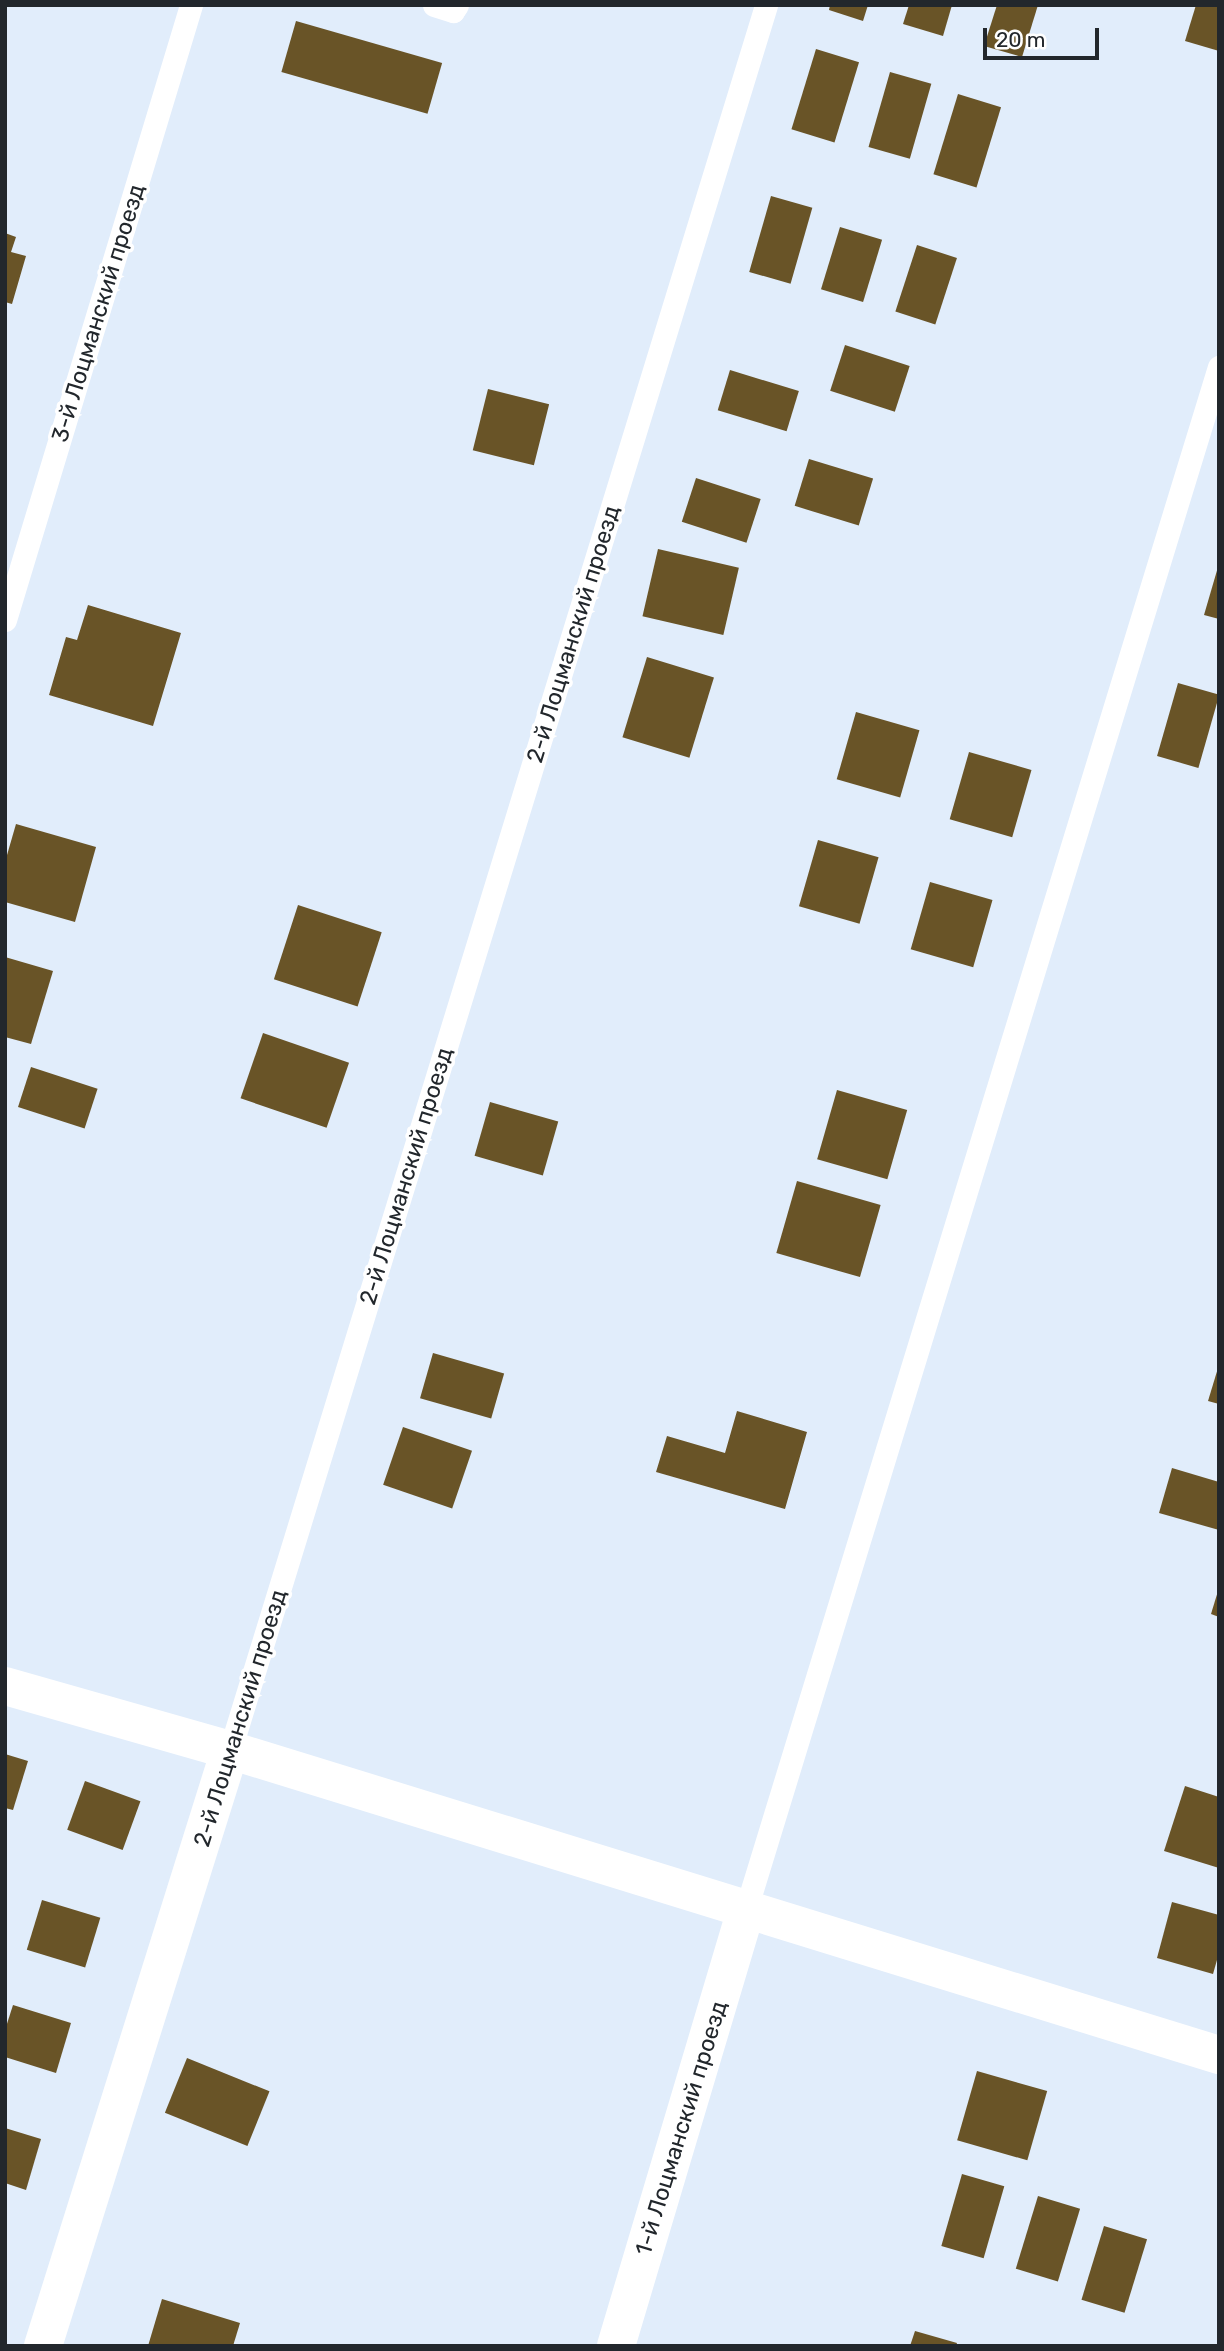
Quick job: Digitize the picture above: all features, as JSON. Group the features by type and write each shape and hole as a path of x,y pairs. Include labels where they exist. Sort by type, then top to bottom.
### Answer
{"street":[{"path":"5,1686 230,1750 1219,2055"},
{"name":"2-й Лоцманский проезд","path":"43,2346 230,1750"},
{"name":"1-й Лоцманский проезд","path":"617,2346 746,1909"}],"lane":[{"name":"3-й Лоцманский проезд","path":"5,620 191,5"},
{"path":"434,5 453,11 457,5"},
{"name":"2-й Лоцманский проезд","path":"230,1750 766,5"},
{"path":"746,1909 1219,367"}],"building":[{"path":"830,5 868,5 863,21 829,10"},
{"path":"909,5 952,5 943,36 903,24"},
{"path":"997,5 1038,5 1022,57 984,46"},
{"path":"1196,5 1219,5 1219,51 1185,41"},
{"path":"296,21 442,63 428,114 281,72"},
{"path":"816,49 859,62 834,142 791,129"},
{"path":"890,72 931,84 910,159 869,147"},
{"path":"958,94 1001,107 976,187 933,174"},
{"path":"771,196 812,208 791,284 749,272"},
{"path":"840,227 882,240 863,302 821,289"},
{"path":"5,233 16,237 11,252 26,256 12,304 5,302"},
{"path":"917,245 957,258 935,325 895,312"},
{"path":"845,345 910,366 895,412 830,391"},
{"path":"730,370 799,391 787,431 718,410"},
{"path":"488,389 549,404 534,465 473,450"},
{"path":"809,459 873,479 859,525 795,506"},
{"path":"696,478 761,499 746,543 682,522"},
{"path":"658,549 739,568 723,635 642,616"},
{"path":"1219,567 1219,619 1204,615"},
{"path":"88,605 181,633 153,726 49,695 66,637 77,640"},
{"path":"647,657 714,677 689,758 622,737"},
{"path":"1178,683 1219,695 1198,768 1157,756"},
{"path":"856,712 919,730 900,797 837,779"},
{"path":"969,752 1031,770 1012,837 950,819"},
{"path":"16,824 96,847 75,922 5,902 5,862"},
{"path":"818,840 879,857 860,924 799,906"},
{"path":"930,882 992,900 973,967 911,949"},
{"path":"298,905 382,932 358,1006 274,979"},
{"path":"5,957 53,971 31,1044 5,1037"},
{"path":"263,1033 349,1063 327,1128 241,1098"},
{"path":"31,1067 98,1089 85,1129 18,1107"},
{"path":"837,1090 907,1110 887,1179 817,1159"},
{"path":"490,1102 558,1122 543,1175 475,1156"},
{"path":"797,1181 881,1205 860,1277 776,1253"},
{"path":"433,1353 504,1373 491,1419 420,1398"},
{"path":"1219,1368 1219,1404 1208,1401"},
{"path":"737,1411 807,1432 785,1509 656,1472 667,1436 725,1453"},
{"path":"403,1427 472,1451 452,1508 383,1485"},
{"path":"1172,1468 1219,1482 1219,1530 1159,1513"},
{"path":"1219,1591 1219,1617 1211,1614"},
{"path":"5,1754 28,1761 13,1810 5,1808"},
{"path":"85,1781 140,1801 123,1850 67,1830"},
{"path":"1185,1786 1219,1797 1219,1868 1164,1851"},
{"path":"42,1900 100,1918 85,1968 27,1950"},
{"path":"1172,1902 1219,1915 1219,1953 1213,1974 1157,1958"},
{"path":"13,2005 71,2023 56,2073 5,2057 5,2030"},
{"path":"187,2058 270,2091 247,2146 165,2113"},
{"path":"977,2071 1047,2091 1027,2160 957,2140"},
{"path":"5,2128 41,2139 26,2190 5,2183"},
{"path":"962,2174 1004,2186 984,2258 941,2246"},
{"path":"1038,2196 1080,2209 1058,2282 1016,2269"},
{"path":"1104,2226 1147,2239 1125,2313 1081,2300"},
{"path":"162,2299 240,2323 233,2346 148,2346"},
{"path":"915,2331 957,2343 956,2346 910,2346"}]}
